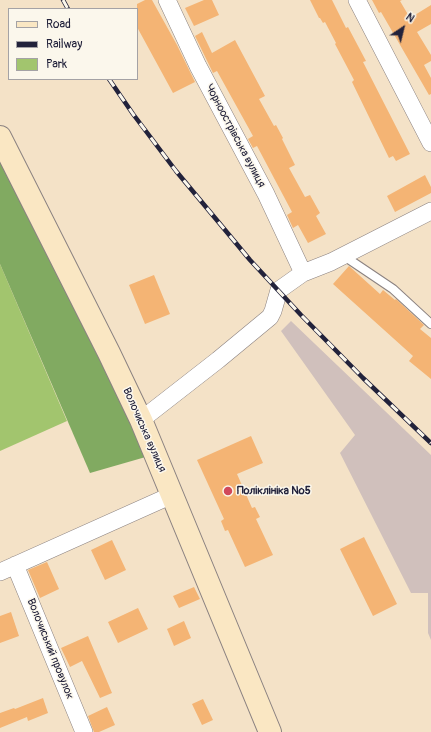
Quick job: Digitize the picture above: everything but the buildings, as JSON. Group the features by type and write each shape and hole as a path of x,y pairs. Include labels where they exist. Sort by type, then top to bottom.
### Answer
{"main road":[{"name":"Волочиська вулиця","path":"0,137 109,353 141,420 270,732"}],"street":[{"name":"Чорноострівська вулиця","path":"167,0 198,66 266,194 303,273"},
{"path":"357,0 431,143"},
{"path":"141,420 270,317 278,290 303,273 344,256 431,211"},
{"path":"8,569 172,495"},
{"name":"Волочиський провулок","path":"8,569 84,732"}],"lane":[{"path":"344,256 393,289 431,324"}],"shaded area":[{"path":"291,321 431,455 431,640 428,633 428,593 411,593 340,453 355,435 281,331"}],"green space":[{"path":"0,137 156,454 90,473 0,264"},
{"path":"0,264 67,421 0,451"}],"railway":[{"path":"63,0 67,8"},
{"path":"110,80 176,171 250,260 301,315 363,378 431,443"}],"place":[{"name":"Поліклініка №5","path":"228,491"}]}
